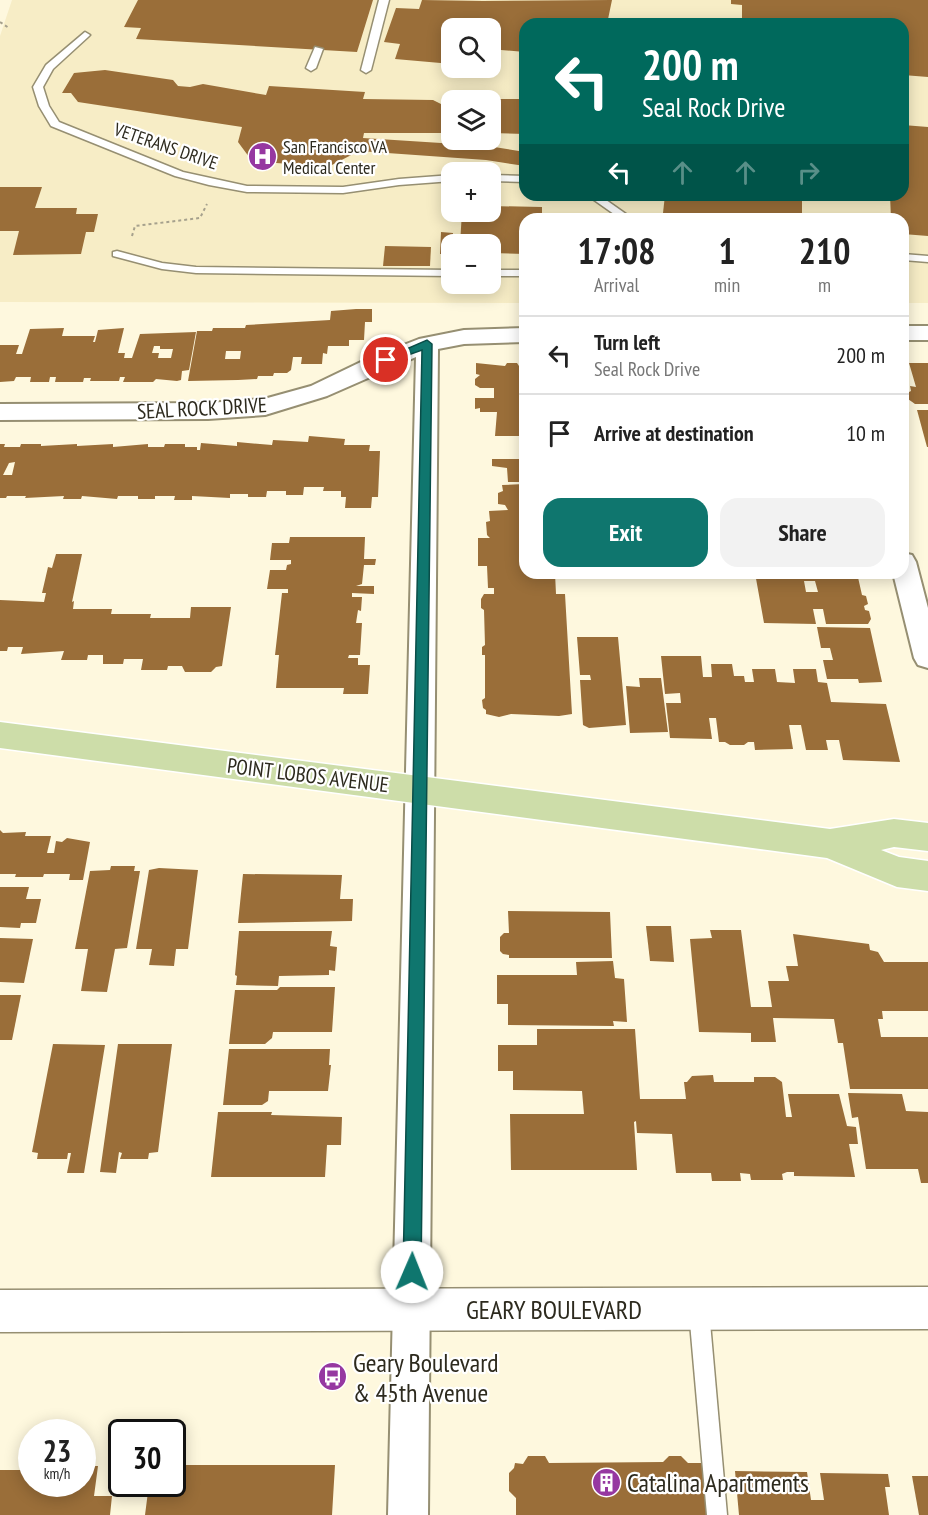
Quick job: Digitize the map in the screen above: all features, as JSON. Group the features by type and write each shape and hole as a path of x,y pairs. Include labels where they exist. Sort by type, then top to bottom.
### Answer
{"main road":[{"name":"POINT LOBOS AVENUE","path":"0,735 830,844 897,872 928,876"},
{"name":"POINT LOBOS AVENUE","path":"830,844 894,833 928,837"}],"street":[{"path":"909,333 928,333"},
{"name":"SEAL ROCK DRIVE","path":"0,412 208,411 266,407 319,391 427,344 464,337 519,335"},
{"path":"408,1515 427,344"},
{"path":"907,579 928,658"},
{"name":"GEARY BOULEVARD","path":"0,1311 928,1308"}],"lane":[{"path":"366,70 375,40 374,30 384,0"},
{"name":"VETERANS DRIVE","path":"85,35 49,67 38,87 44,106 55,124 179,174 247,189 313,191 441,179"},
{"path":"311,68 318,49"},
{"path":"501,178 519,179"},
{"path":"601,201 619,213"},
{"path":"117,254 162,266 196,270 441,273"},
{"path":"909,257 928,259"},
{"path":"501,273 519,273"},
{"path":"699,1308 717,1515"}],"path":[{"path":"0,22 9,28"},
{"path":"132,236 135,226 200,218 206,205"}],"shaded area":[{"name":"San Francisco VA Medical Center","path":"12,0 928,0 928,303 909,303 909,213 519,213 519,303 0,302 0,36"}],"building":[{"path":"138,0 373,0 357,52 136,39 141,28 124,27"},
{"path":"422,0 612,0 608,18 519,18 519,52 501,50 501,18 441,18 441,63 395,59 400,44 384,42 396,8 419,9"},
{"path":"731,0 928,0 928,77 909,75 909,18 742,18 742,5 731,4"},
{"path":"105,70 173,80 178,86 190,87 203,84 266,95 269,86 365,92 363,99 433,100 441,104 441,133 364,133 363,138 441,143 441,150 501,150 501,148 519,151 519,165 486,160 359,151 328,167 252,161 238,142 242,127 78,102 71,93 62,93 74,73"},
{"path":"501,99 519,99 519,134 501,133"},
{"path":"909,125 928,127 928,236 909,234 909,213 891,213 890,201 909,201"},
{"path":"0,187 42,187 35,208 77,208 76,214 98,214 94,232 86,232 81,254 13,255 19,231 0,231"},
{"path":"664,201 802,201 802,213 663,213"},
{"path":"501,206 542,207 542,213 519,213 519,254 501,253 501,234 461,234 461,222 501,222"},
{"path":"441,232 453,233 441,234 440,254"},
{"path":"385,246 431,247 430,266 383,266"},
{"path":"372,309 372,322 365,322 364,340 349,340 349,346 328,346 327,354 323,353 322,364 301,364 302,357 293,357 291,370 287,373 258,376 257,379 188,381 197,331 212,331 213,328 245,328 246,325 330,320 331,311","holes":["226,351 241,351 240,359 225,359"]},
{"path":"64,328 62,336 95,336 93,342 95,342 98,330 124,328 118,353 125,353 124,358 132,358 140,334 196,332 189,370 182,371 181,380 156,379 153,382 123,382 125,377 120,377 119,381 90,381 91,378 84,378 83,382 55,382 56,377 50,377 49,382 30,382 31,377 16,377 14,381 0,382 0,345 19,345 16,354 22,354 30,329","holes":["154,346 160,346 160,349 173,349 171,358 158,358 159,353 152,353"]},
{"path":"476,363 505,366 507,363 517,363 519,366 519,436 495,436 497,412 480,412 480,408 475,409 475,398 494,398 494,388 480,388 475,385 475,379 480,375 476,374"},
{"path":"909,363 928,363 928,404 915,404 909,400 910,386 916,387"},
{"path":"917,410 928,410 928,447 927,447"},
{"path":"309,436 345,439 344,445 370,445 369,451 380,451 378,497 372,497 371,508 345,508 346,497 341,497 341,491 323,491 324,487 304,487 303,495 286,495 286,491 267,491 266,497 230,494 230,498 192,496 192,500 174,500 175,496 155,496 155,499 138,499 138,496 118,496 117,499 82,496 81,499 63,499 64,496 0,498 0,444 5,444 4,447 20,447 21,444 41,444 41,446 77,444 77,446 113,444 113,447 148,444 148,447 164,447 165,444 185,444 185,447 197,447 197,450 200,450 201,443 237,446 237,442 272,445 273,440 308,442","holes":["15,462 12,475 3,475 9,463"]},
{"path":"492,459 519,459 519,482 508,482 507,468 492,466"},
{"path":"519,484 519,579 555,579 556,594 565,594 572,714 559,716 511,714 499,717 486,714 483,708 485,655 482,655 482,647 485,645 484,610 481,608 481,599 484,594 494,594 494,588 488,588 487,566 478,566 478,538 490,538 487,535 486,522 490,521 489,511 508,510 505,505 498,504 498,493 503,491 502,485"},
{"path":"290,537 365,537 364,559 376,559 375,565 364,565 362,584 356,586 374,586 374,594 352,593 352,597 362,597 361,611 358,610 356,623 362,623 360,655 349,655 348,658 358,658 358,665 370,665 368,694 343,694 344,688 276,688 279,655 275,655 282,593 288,593 288,589 267,589 270,570 286,570 287,565 291,564 291,560 270,560 272,543 289,543"},
{"path":"56,554 82,554 72,602 74,601 73,609 112,609 111,614 151,614 150,618 190,618 191,607 231,607 222,666 216,667 211,672 185,672 182,666 168,666 167,670 141,670 143,659 124,659 123,664 103,664 103,655 88,655 87,660 61,660 64,651 21,654 23,647 8,647 7,651 0,651 0,600 44,602 46,593 42,593 48,567 52,568"},
{"path":"756,579 858,579 862,595 866,596 868,604 864,606 865,610 869,611 871,619 868,624 826,624 823,609 813,609 816,624 764,623","holes":["804,581 815,581 818,592 806,592"]},
{"path":"817,627 870,628 882,682 859,683 858,679 827,679 823,660 833,660 830,648 821,648"},
{"path":"577,637 618,637 626,725 589,728 583,725 580,680 591,680 590,675 580,675"},
{"path":"661,656 701,656 703,677 712,677 711,664 732,664 734,676 744,676 745,682 754,682 752,669 775,669 777,682 795,683 793,669 816,669 818,682 827,683 831,702 886,704 900,762 843,760 839,740 826,740 828,750 806,750 801,725 789,725 793,749 755,750 754,742 730,745 719,742 716,718 709,718 712,739 670,738 666,703 681,703 680,693 665,694"},
{"path":"639,678 661,678 668,732 630,733 626,686 640,687"},
{"path":"0,830 3,833 26,832 25,836 51,836 47,853 54,853 56,841 62,842 67,838 90,842 83,880 69,880 70,874 15,877 16,874 0,874"},
{"path":"111,866 135,866 134,871 140,871 127,948 115,949 107,992 81,991 88,949 75,949 90,871 110,870"},
{"path":"159,868 198,870 188,949 176,949 174,966 149,965 152,949 136,949 149,870"},
{"path":"243,874 342,875 340,899 353,899 352,921 238,923"},
{"path":"0,887 29,887 26,899 41,899 36,923 21,923 20,928 0,927"},
{"path":"508,911 610,912 612,958 509,958 509,955 500,951 500,937 504,933 509,933"},
{"path":"646,926 671,926 674,962 650,961"},
{"path":"710,930 741,930 751,1007 772,1007 768,981 789,981 786,966 798,966 793,934 869,944 870,950 878,952 884,962 928,962 928,1011 882,1011 883,1019 878,1019 881,1037 928,1037 928,1089 850,1089 843,1043 838,1043 834,1019 773,1018 776,1042 751,1042 751,1033 699,1032 690,939 712,938"},
{"path":"239,931 332,931 330,946 337,947 335,971 329,970 329,975 279,976 278,986 236,985"},
{"path":"0,938 33,939 24,983 0,982"},
{"path":"613,961 615,978 624,979 627,1022 613,1021 614,1026 508,1025 508,1004 497,1004 497,975 577,975 576,962"},
{"path":"280,987 335,987 332,1032 273,1032 272,1038 265,1044 229,1044 235,990 277,990"},
{"path":"0,995 21,995 12,1040 0,1040"},
{"path":"537,1029 635,1029 640,1099 686,1099 684,1082 692,1076 713,1075 714,1082 754,1082 754,1077 775,1077 782,1082 786,1117 792,1117 788,1094 839,1094 847,1126 856,1127 858,1144 849,1144 855,1177 794,1176 794,1172 787,1172 782,1174 783,1180 751,1180 750,1174 740,1173 741,1181 712,1181 711,1173 676,1173 672,1134 637,1133 636,1121 634,1122 637,1170 511,1170 510,1114 584,1114 582,1091 513,1090 513,1071 498,1071 498,1045 537,1045"},
{"path":"53,1044 105,1045 84,1173 67,1173 71,1153 68,1153 67,1159 37,1159 38,1153 32,1152"},
{"path":"118,1044 172,1044 158,1152 149,1153 148,1159 120,1159 122,1153 119,1152 116,1173 100,1172"},
{"path":"229,1049 330,1049 328,1091 269,1091 268,1101 262,1105 223,1105"},
{"path":"848,1093 902,1094 906,1111 928,1112 928,1183 921,1183 918,1169 866,1169 858,1117 852,1118"},
{"path":"218,1112 272,1112 271,1115 342,1117 341,1145 327,1145 325,1177 211,1177"},
{"name":"Catalina Apartments","path":"528,1456 545,1456 549,1463 663,1462 669,1456 681,1456 688,1463 702,1463 707,1515 516,1515 516,1498 509,1491 509,1473 515,1463 523,1464"},
{"path":"186,1465 335,1465 332,1515 145,1515 147,1497 186,1497"},
{"path":"0,1470 18,1470 18,1497 108,1496 112,1497 110,1515 0,1515"},
{"path":"735,1471 807,1472 811,1500 824,1500 820,1473 888,1474 890,1487 885,1487 889,1515 739,1515"},
{"path":"912,1476 928,1476 928,1515 919,1515"}],"place":[{"name":"San Francisco VA Medical Center","path":"262,156"},
{"name":"Geary Boulevard & 45th Avenue","path":"332,1377"},
{"name":"Catalina Apartments","path":"606,1482"}],"route":[{"path":"386,360 427,344 412,1272"}]}
